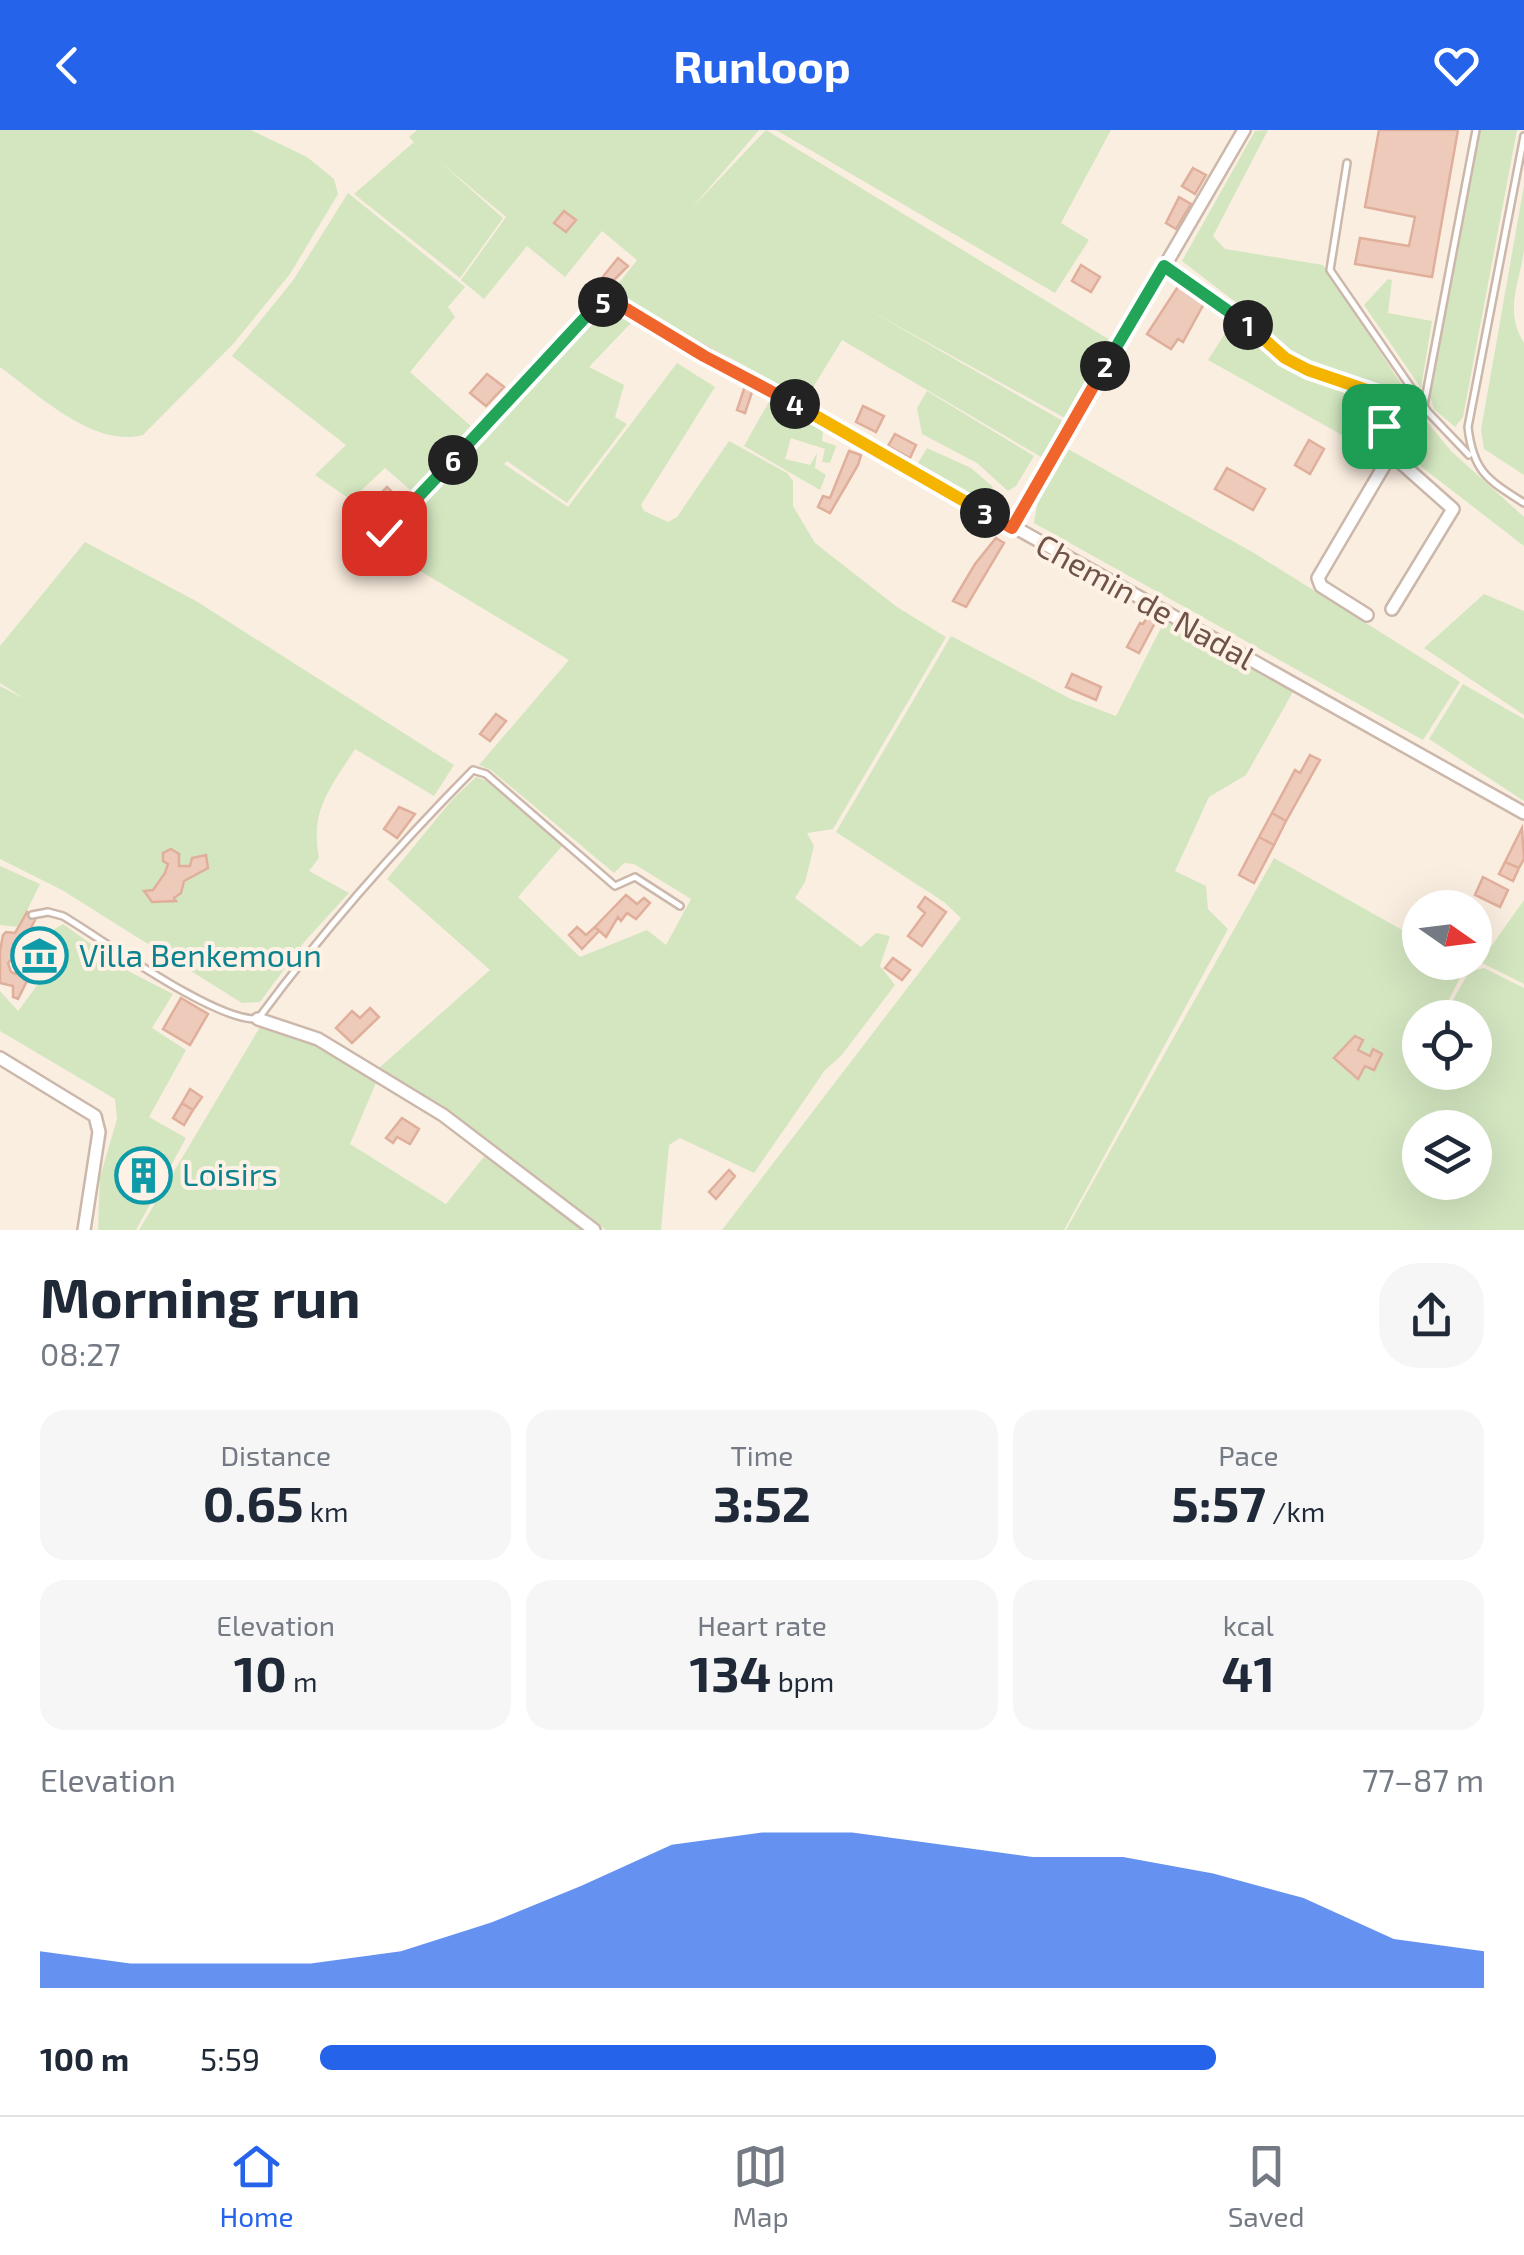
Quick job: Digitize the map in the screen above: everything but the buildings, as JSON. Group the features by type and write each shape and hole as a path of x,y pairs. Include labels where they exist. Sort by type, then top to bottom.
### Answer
{"street":[{"name":"Chemin de Nadal","path":"1244,130 1012,528 1524,814"},
{"path":"384,533 601,302 613,302 1012,528"},
{"path":"1392,610 1453,508 1376,443 1384,426 1417,405"},
{"path":"1368,615 1320,586 1318,578 1392,454"},
{"path":"258,1019 318,1039 443,1115 594,1230"},
{"path":"0,1058 94,1116 99,1132 84,1230"}],"lane":[{"path":"1417,405 1476,130"},
{"path":"1472,456 1468,427 1524,136"},
{"path":"1347,163 1330,270 1417,405 1428,412"},
{"path":"1164,266 1234,312 1285,358 1308,370 1428,412 1472,456 1488,480 1524,503"},
{"path":"32,915 48,912 63,916 214,1009 244,1020 258,1019 351,903 473,770 486,774 615,886 636,877 680,906"}],"green space":[{"path":"0,130 251,130 307,157 334,179 338,194 290,274 234,343 143,435 105,434 67,416 0,367"},
{"path":"417,130 759,130 691,209 766,130 1110,340 1065,418 867,309 1063,421 1041,457 842,340 806,399 611,293 637,260 602,231 565,277 527,246 484,299 461,280 506,217 439,161 503,218 460,278 354,194 414,142 409,137"},
{"path":"776,130 1111,130 1061,223 1089,240 1055,293"},
{"path":"1268,130 1213,236 1225,249 1323,265 1409,396 1311,365 1182,261 1255,131"},
{"path":"1480,130 1517,130 1463,417 1455,427 1434,409 1430,396"},
{"path":"1524,185 1524,250 1514,309 1524,343 1524,475 1484,449 1481,430"},
{"path":"348,193 465,287 448,307 455,317 410,372 473,428 415,494 385,468 351,500 315,475 346,445 232,356 294,279"},
{"path":"1388,279 1392,280 1388,313 1432,321 1421,388 1364,305"},
{"path":"601,308 619,311 632,322 589,367 624,385 615,417 627,424 567,503 507,461 504,464 568,507 677,363 715,387 641,505 644,511 668,522 677,517 729,441 787,473 793,481 793,506 815,543 897,607 946,637 833,829 807,833 814,846 805,882 795,898 861,947 876,933 890,936 880,966 895,985 841,1056 825,1070 754,1173 680,1138 669,1145 661,1230 606,1230 442,1105 379,1068 490,970 387,879 476,777 490,782 562,846 518,897 580,957 647,930 666,945 691,899 634,864 624,863 614,873 491,770 479,765 569,660 417,569 382,542"},
{"path":"1235,318 1288,366 1398,405 1378,419 1367,449 1208,360"},
{"path":"927,391 1034,456 1016,486 1008,491 977,463 922,434 917,408"},
{"path":"770,400 823,430 822,441 836,446 830,463 822,462 825,449 791,438 785,459 810,465 817,453 815,468 826,475 820,490 744,446"},
{"path":"1411,415 1422,416 1451,451 1524,517 1524,546 1388,441 1392,427"},
{"path":"927,448 971,468 992,486 999,508 1013,515 1009,524 915,468"},
{"path":"1068,449 1254,553 1460,682 1423,740 1034,523 1038,500"},
{"path":"85,542 196,601 454,765 434,796 355,749 324,800 317,826 319,858 309,871 349,893 305,941 260,1002 242,1003 62,890 0,859 0,686 25,699 0,683 0,646"},
{"path":"1484,594 1524,611 1524,715 1424,648"},
{"path":"1165,620 1294,690 1246,775 1209,797 1175,871 1206,886 1208,909 1228,929 1064,1230 722,1230 961,918 944,902 836,832 951,636 1071,699 1116,716"},
{"path":"1463,684 1524,719 1524,801 1429,739"},
{"path":"1274,858 1402,930 1402,980 1459,980 1449,1000 1402,1000 1402,1090 1492,1090 1492,1000 1453,1000 1464,980 1492,980 1492,972 1524,988 1524,1230 1066,1230"},
{"path":"0,866 40,884 19,927 0,925"},
{"path":"1524,900 1524,984 1492,968 1492,945"},
{"path":"63,924 130,972 173,994 152,1028 186,1050 149,1117 186,1138 136,1230 98,1230 100,1177 117,1119 115,1099 0,1031 0,991 18,1011 44,976 54,976 59,970 50,932"},
{"path":"260,1027 306,1038 337,1054 376,1083 350,1144 446,1204 487,1153 587,1230 139,1230"}],"place":[{"name":"Villa Benkemoun","path":"40,956"},
{"name":"Loisirs","path":"143,1175"}],"route":[{"path":"384,533 601,302 623,307 1012,528 1164,266 1234,312 1285,358 1308,370 1411,405 1384,426"}]}
